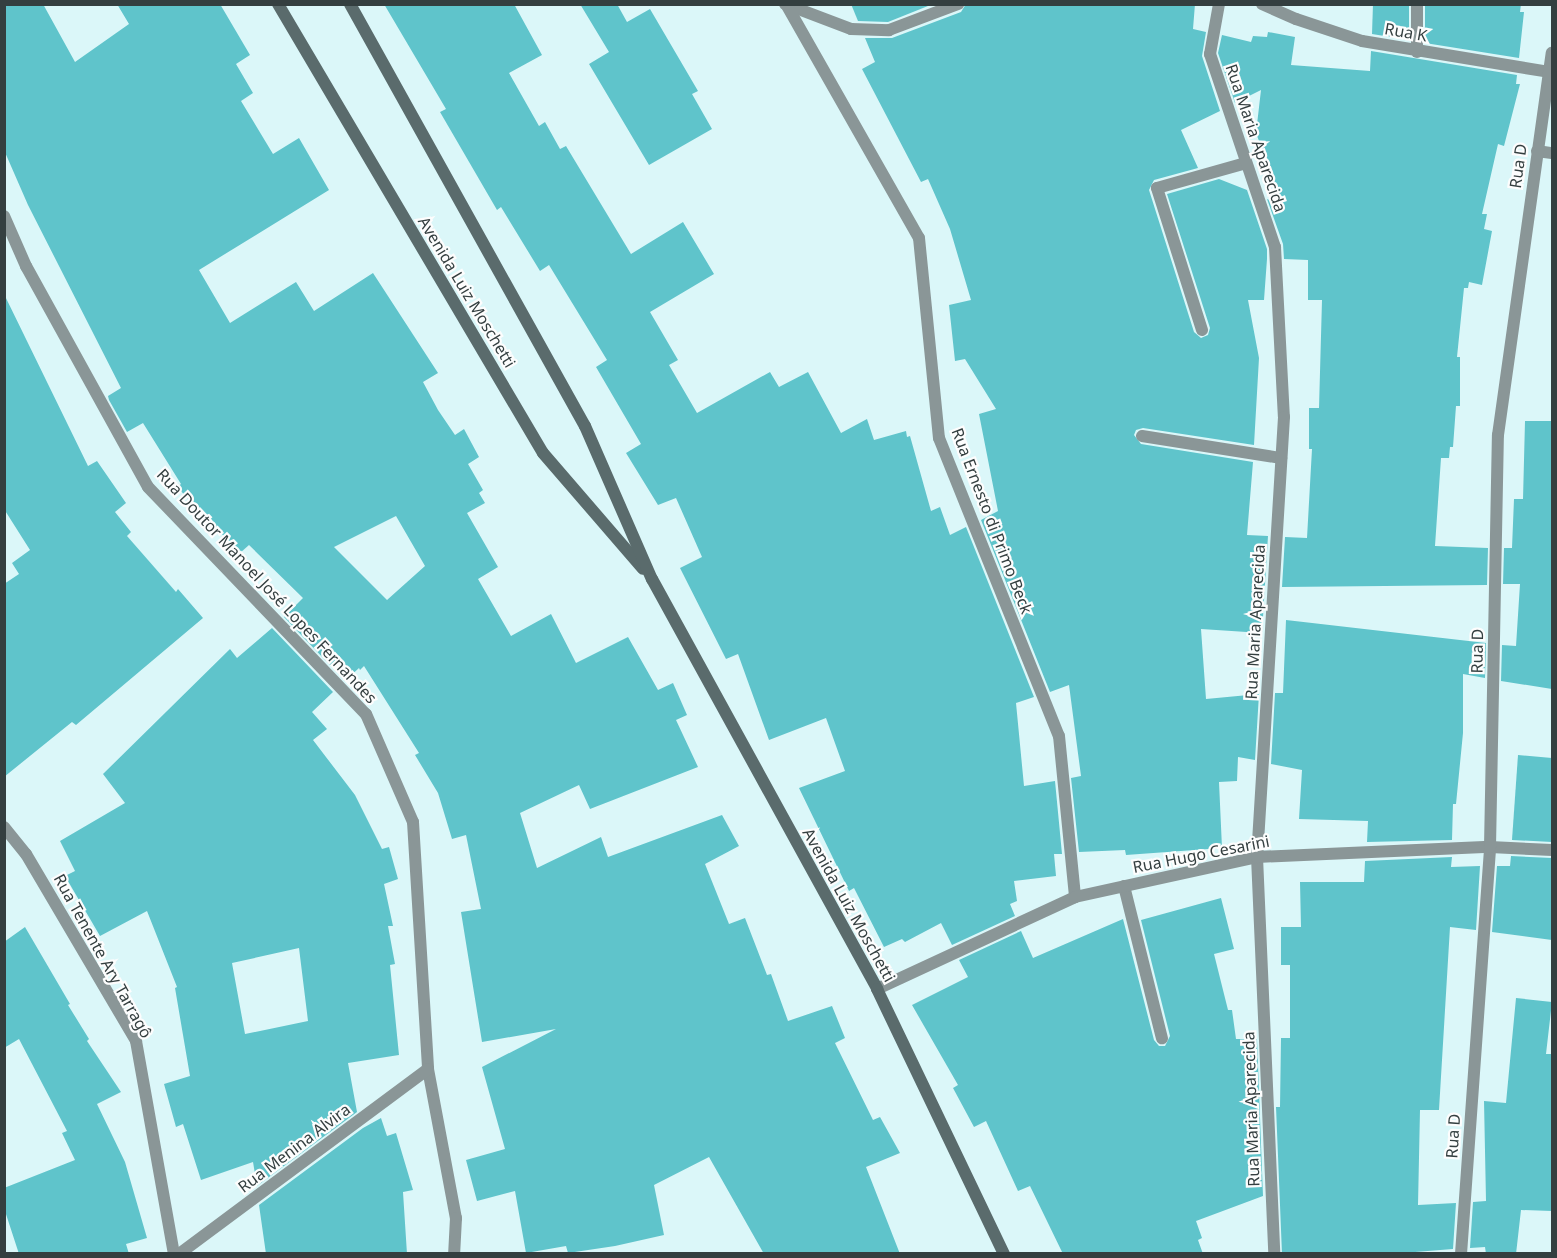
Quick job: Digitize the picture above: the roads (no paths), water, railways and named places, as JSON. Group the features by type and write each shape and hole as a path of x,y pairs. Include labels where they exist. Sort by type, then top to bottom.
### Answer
{"street":[{"name":"Avenida Luiz Moschetti","path":"278,4 543,453 652,579"},
{"name":"Avenida Luiz Moschetti","path":"350,4 585,426 652,579 877,989 1004,1254"},
{"path":"786,5 851,29 889,30 958,4"},
{"name":"Rua Maria Aparecida","path":"1219,4 1210,54 1275,247 1284,417 1257,856 1274,1254"},
{"name":"Rua K","path":"1262,4 1296,19 1362,41 1550,72"},
{"path":"1417,4 1417,51"},
{"name":"Rua Ernesto di Primo Beck","path":"786,5 919,238 939,438 1059,736 1075,897"},
{"name":"Rua D","path":"1461,1254 1490,847 1498,435 1552,53"},
{"path":"1537,151 1552,153"},
{"path":"1202,330 1157,188 1246,163"},
{"name":"Rua Doutor Manoel José Lopes Fernandes","path":"4,216 26,266 148,487 366,714 413,822 428,1068 456,1218 454,1254"},
{"path":"1142,436 1281,458"},
{"name":"Rua Tenente Ary Tarragô","path":"4,826 26,854 136,1041 174,1254"},
{"name":"Rua Hugo Cesarini","path":"877,989 1075,897 1257,856 1490,847 1552,850"},
{"path":"1124,886 1162,1038"},
{"name":"Rua Menina Alvira","path":"179,1254 428,1068"}]}
